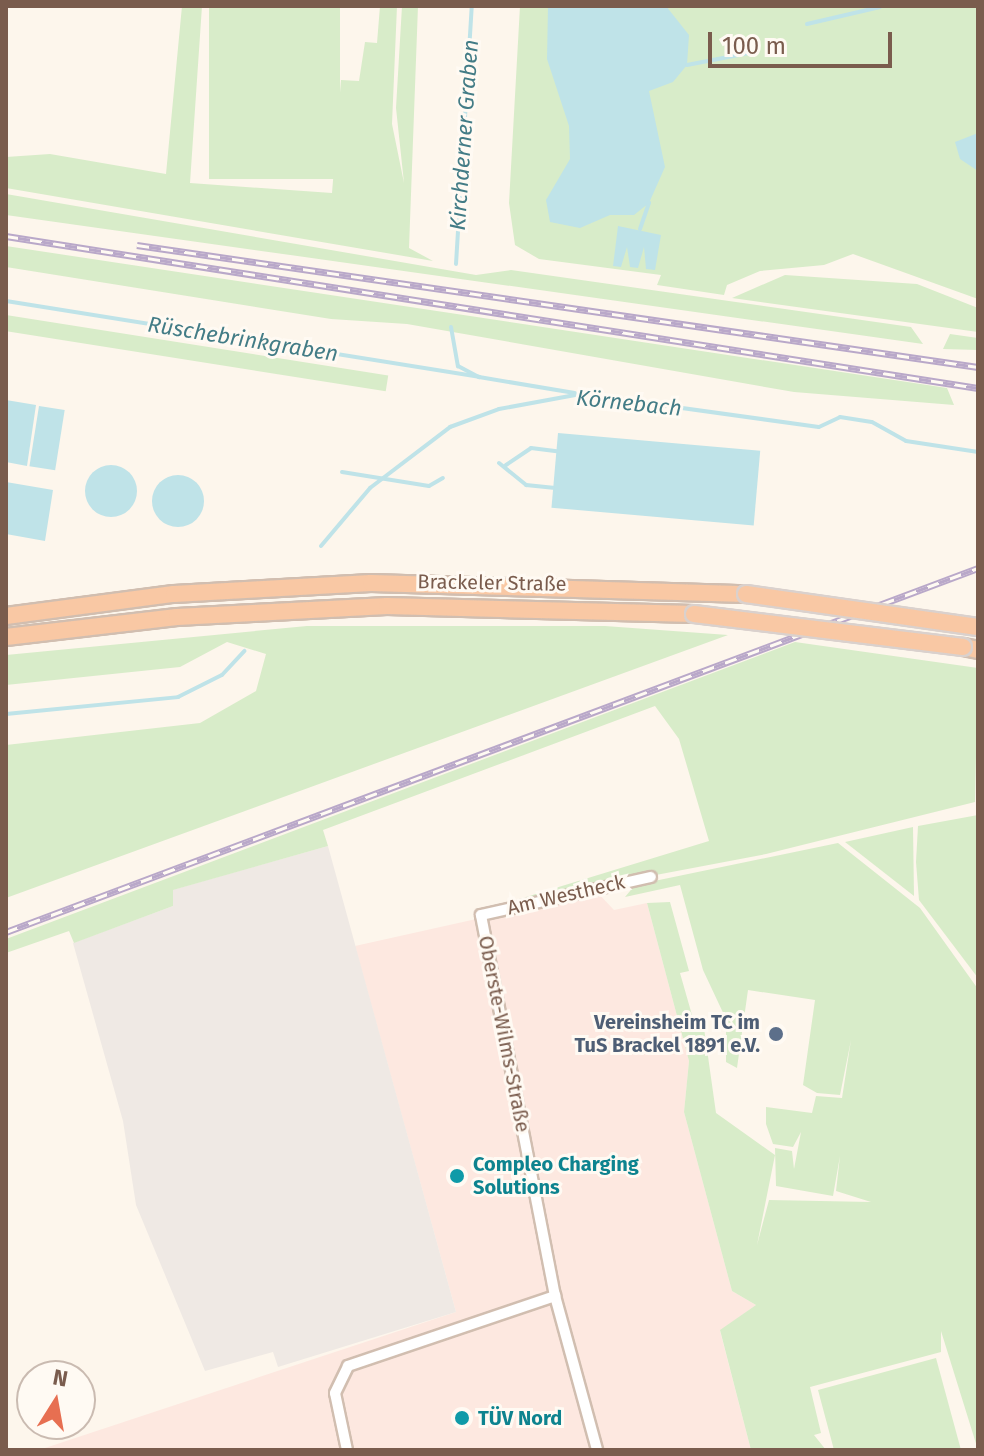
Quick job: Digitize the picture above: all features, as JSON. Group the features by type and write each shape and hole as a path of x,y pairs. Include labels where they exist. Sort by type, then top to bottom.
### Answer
{"highway":[{"name":"Brackeler Straße","path":"6,616 174,594 371,583 746,594 978,627"},
{"name":"Brackeler Straße","path":"7,637 177,617 387,606 694,614 971,649"}],"street":[{"name":"Am Westheck","path":"481,915 651,877"},
{"name":"Oberste-Wilms-Straße","path":"481,915 555,1296 597,1450"},
{"path":"347,1450 335,1393 348,1366 555,1296"}],"shaded area":[{"path":"328,846 456,1312 278,1367 273,1352 205,1371 136,1205 123,1121 73,943 173,906 172,890"},
{"path":"597,892 614,910 647,903 689,1061 684,1112 732,1291 756,1305 720,1331 751,1450 39,1450 69,1440 96,1440 96,1431 456,1312 355,946"}],"green space":[{"path":"182,6 202,6 190,183 332,193 341,80 359,81 365,42 377,43 380,6 397,6 392,124 404,183 396,108 402,6 418,6 409,248 433,261 6,188 6,157 50,154 166,174"},
{"path":"209,6 340,6 340,179 209,179"},
{"path":"520,6 978,6 978,299 853,254 824,265 760,271 727,285 724,295 657,285 661,275 539,259 515,245 509,203"},
{"path":"6,194 476,275 511,270 911,327 923,344 6,215"},
{"path":"6,246 947,388 954,405 794,392 407,324 331,319 6,267"},
{"path":"785,275 917,284 978,308 978,332 732,298"},
{"path":"6,315 388,376 386,391 6,331"},
{"path":"950,334 978,338 978,350 943,349"},
{"path":"307,626 605,626 728,635 6,898 6,745 200,723 256,691 266,654 227,642 180,667 6,685 6,655"},
{"path":"795,642 978,668 975,802 766,854 503,904 709,841 679,739 655,706 323,830 328,846 173,890 173,906 74,943 69,931 6,953 6,939"},
{"path":"978,815 978,978 919,900 916,862 918,826"},
{"path":"913,827 914,896 845,842"},
{"path":"838,843 920,908 978,989 978,1450 941,1331 941,1352 810,1387 821,1433 814,1435 826,1450 751,1450 720,1330 756,1305 732,1291 684,1112 689,1061 647,903 670,902 689,971 680,973 694,1022 703,1021 716,1113 775,1155 757,1245 769,1200 871,1202 836,1191 840,1156 833,1196 776,1186 775,1148 792,1151 794,1169 801,1132 793,1147 773,1144 766,1124 766,1107 812,1113 816,1096 842,1098 851,1040 840,1095 817,1093 803,1085 815,1000 748,990 737,1068 726,1062 726,1019 703,970 680,885 625,897 635,885"},
{"path":"936,1358 961,1450 834,1450 818,1390"}],"water":[{"path":"548,6 666,6 689,35 687,65 673,82 649,91 665,167 649,203 634,215 610,215 580,228 550,222 546,200 570,159 569,126 547,59"},
{"path":"978,133 978,171 960,159 955,142"},
{"path":"618,226 661,235 655,270 646,269 644,247 638,268 630,267 627,247 621,267 613,266"},
{"path":"6,400 36,405 27,466 6,462"},
{"path":"39,406 65,410 55,470 29,466"},
{"path":"558,433 760,451 754,525 551,508"},
{"path":"111,465 129,473 137,491 129,509 111,517 93,509 85,491 93,473"},
{"path":"178,475 196,483 204,501 196,519 178,527 160,519 152,501 160,483"},
{"path":"6,482 53,490 45,541 6,534"}],"waterway":[{"name":"Kirchderner Graben","path":"456,264 472,6"},
{"path":"807,24 880,7"},
{"path":"687,65 749,53"},
{"path":"640,229 649,203"},
{"name":"Rüschebrinkgraben","path":"6,301 479,377"},
{"name":"Kirchderner Graben","path":"451,327 458,366 479,377 575,393"},
{"name":"Körnebach","path":"321,546 370,488 450,427 499,409 581,394 819,427 840,417 872,422 906,441 978,452"},
{"path":"506,465 531,448 557,451"},
{"path":"499,463 526,485 553,488"},
{"path":"342,472 429,486 443,478"},
{"name":"Körnebach","path":"6,714 178,697 222,675 244,651"}],"railway":[{"path":"6,236 978,388"},
{"path":"137,245 978,367"},
{"path":"6,932 978,568"}],"place":[{"name":"Vereinsheim TC im TuS Brackel 1891 e.V.","path":"776,1034"},
{"name":"Compleo Charging Solutions","path":"457,1176"},
{"name":"TÜV Nord","path":"462,1418"}]}
